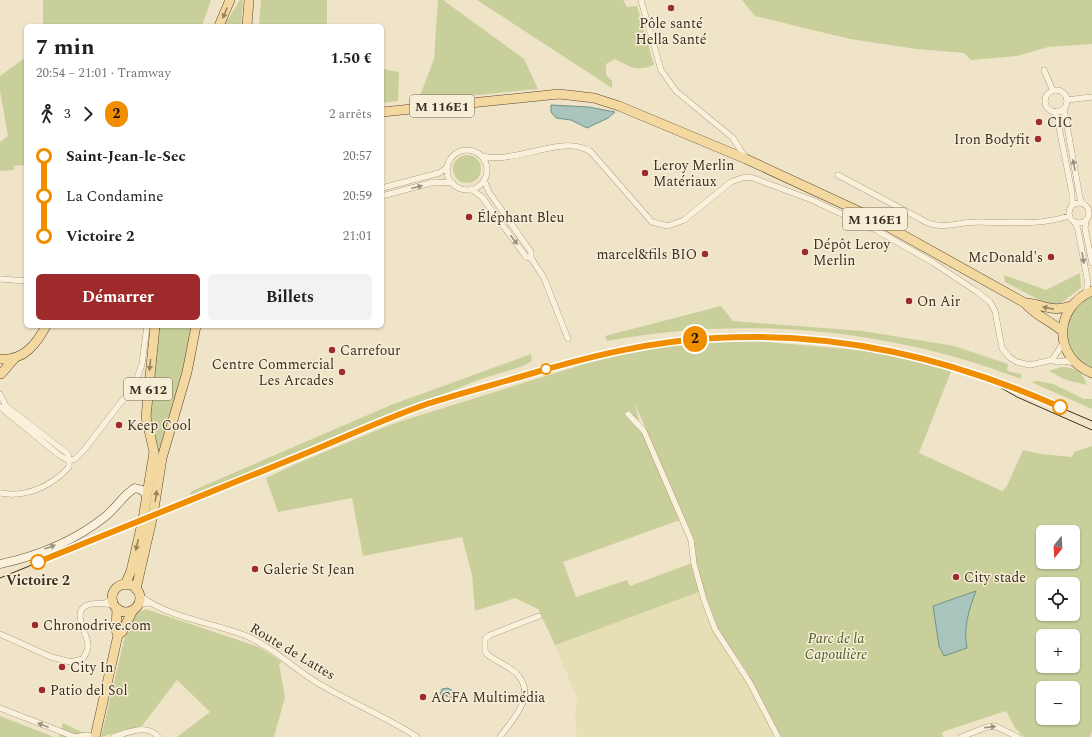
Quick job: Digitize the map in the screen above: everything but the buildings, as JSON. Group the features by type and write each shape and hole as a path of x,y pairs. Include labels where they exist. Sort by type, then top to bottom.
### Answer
{"main road":[{"path":"220,24 230,0"},
{"path":"247,24 249,0"},
{"name":"M 116E1","path":"384,112 559,94 594,98 619,106 746,159 882,222 1025,303 1030,310 1050,321 1062,331"},
{"path":"1088,293 1071,306 1062,331 1066,350 1075,363 1092,373"},
{"name":"M 116E1","path":"1025,303 1034,303 1050,310 1071,306"},
{"path":"0,374 14,359 22,355 33,346 45,328"},
{"name":"M 612","path":"125,585 131,571 147,496 154,452 146,417 154,328"},
{"name":"M 612","path":"118,635 122,632 137,600 162,458 187,372 196,328"},
{"path":"0,359 14,359"},
{"path":"125,585 137,600 125,612 115,604 117,588 125,585"},
{"name":"M 612","path":"94,737 118,635 116,630 115,604"}],"street":[{"path":"641,0 661,70 669,83 676,91 733,138 746,159"},
{"path":"1044,70 1053,91"},
{"path":"1082,203 1064,109 1067,100 1064,93 1053,91 1047,95 1046,102 1048,108 1054,112 1057,117 1072,193 1072,205 1069,211 1069,216 1075,222 1078,230 1088,283 1088,293"},
{"path":"1067,100 1092,97"},
{"path":"1054,112 1064,109"},
{"path":"452,183 448,176 448,167 451,158 460,151 470,150 482,156 501,159 570,145 586,148 591,152 645,217 659,226 676,224 684,220 731,182 737,179 745,177 761,180 812,200 876,230 932,262 976,290 990,302 995,312 1000,343 1009,357 1018,362 1030,365 1052,360 1057,362 1065,361 1075,363"},
{"path":"384,195 434,182 452,183 462,188 471,189 479,186 484,180 487,168 482,156"},
{"path":"487,168 501,159"},
{"path":"384,187 439,173 448,167"},
{"path":"838,175 926,222 940,227 971,222 1012,224 1052,220 1069,216"},
{"path":"484,180 489,192 531,252 531,258 544,278 568,339"},
{"path":"471,189 482,197 526,257 531,258"},
{"path":"1072,205 1082,203 1091,211 1086,220 1085,228 1092,263"},
{"path":"1075,222 1081,223 1086,220"},
{"path":"0,279 24,282"},
{"path":"70,461 75,459 84,450 135,384 142,364 147,328"},
{"path":"1052,360 1064,342"},
{"path":"0,394 3,403 15,416"},
{"path":"0,407 68,454 70,461 69,467 48,485 26,492 0,493"},
{"path":"628,414 644,431 691,540 694,564 704,600 715,629 750,683 778,737"},
{"path":"0,564 33,554 79,536 106,516 135,488 142,490 147,496"},
{"name":"Route de Lattes","path":"137,600 205,624 245,636 272,651 316,682 417,737"},
{"path":"0,634 51,657 71,662 83,659 87,652 88,645 80,616 82,611 86,605 115,604"},
{"path":"503,736 526,696 525,690 517,674 488,656 484,645 485,639 490,635 539,616"},
{"path":"0,708 75,736 87,734 94,737"},
{"path":"961,737 987,727 995,726 1018,737"},
{"path":"114,737 142,729 155,733 158,737"}],"shaded area":[{"path":"699,592 775,737 577,737 575,719 577,698 555,645"}],"green space":[{"path":"43,0 211,0 203,24 43,24"},
{"path":"240,0 243,0 241,24 225,24"},
{"path":"261,0 327,0 327,24 259,24"},
{"path":"438,0 443,0 524,59 538,89 418,101 434,59"},
{"path":"477,0 623,0 627,7 637,6 654,65 642,68 633,68 615,59 606,64 606,75 612,81 612,88"},
{"path":"742,0 1092,0 1092,44 1048,47 1017,56 971,60 964,53 916,49 850,39 755,16"},
{"path":"24,58 24,165 14,166 14,170 0,171 0,142 8,136 0,91 0,76"},
{"path":"384,69 399,72 398,101 384,103"},
{"path":"467,155 477,159 481,169 477,179 467,183 457,179 453,169 457,159"},
{"path":"1080,273 1081,288 1061,303 1049,305 1005,282 1004,275 1046,290"},
{"path":"1092,296 1092,368 1081,361 1073,352 1067,332 1068,322 1073,312 1081,303"},
{"path":"721,306 733,321 863,331 954,346 1008,364 1007,371 1021,374 1021,379 971,362 920,348 869,338 817,332 764,328 711,329 659,333 607,341 605,336"},
{"path":"159,328 192,328 181,382 163,436 158,462 150,413"},
{"name":"Parc de la Capoulière","path":"755,341 869,351 906,357 952,369 919,453 1002,491 1007,486 1023,450 1041,454 1072,457 1074,452 1092,446 1092,731 1090,737 1024,737 1015,728 1006,711 945,731 942,733 943,737 781,737 746,670 711,619 697,568 694,539 635,404 642,433 680,520 563,562 576,597 627,580 630,586 692,563 699,592 555,645 538,609 515,598 475,611 472,575 462,537 363,556 352,498 278,512 266,478 298,463 392,424 581,365 625,353 681,344"},
{"path":"531,354 532,361 523,366 481,379 191,496 190,493 194,490 391,405"},
{"path":"1061,367 1074,369 1077,371 1083,377 1087,385 1066,380 1049,371"},
{"path":"1038,381 1053,384 1084,399 1092,399 1092,409 1031,382"},
{"path":"146,609 259,647 282,662 279,664 285,697 274,737 177,737 210,712 177,680 142,726 101,737 124,640 132,620 137,613"},
{"path":"0,716 54,737 0,737"},
{"path":"63,723 82,732 89,732 88,737 59,737"}],"water":[{"path":"551,105 589,107 615,112 608,118 587,128 571,120 556,118 551,112"},
{"path":"976,591 967,619 967,648 944,656 939,646 933,606"},
{"path":"448,688 455,692 453,698 440,694 442,689"}],"tram line":[{"path":"0,578 426,404 605,353 675,341 758,337 858,345 891,350 931,360 1003,383 1092,421"},
{"name":"2","path":"38,562 426,404 605,353 644,345 714,338 758,337 874,347 914,355 1003,383 1060,407"},
{"path":"996,385 1017,397 1092,430"}],"place":[{"name":"Pôle santé Hella Santé","path":"671,8"},
{"name":"CIC","path":"1039,122"},
{"name":"Iron Bodyfit","path":"1038,139"},
{"name":"Leroy Merlin Matériaux","path":"645,173"},
{"name":"Éléphant Bleu","path":"469,217"},
{"name":"Dépôt Leroy Merlin","path":"805,252"},
{"name":"marcel&fils BIO","path":"705,254"},
{"name":"McDonald's","path":"1051,257"},
{"name":"On Air","path":"909,301"},
{"name":"Carrefour","path":"332,350"},
{"name":"Centre Commercial Les Arcades","path":"342,372"},
{"name":"Keep Cool","path":"119,425"},
{"name":"Victoire 2","path":"38,562"},
{"name":"Galerie St Jean","path":"255,569"},
{"name":"City stade","path":"956,577"},
{"name":"Chronodrive.com","path":"35,625"},
{"name":"City In","path":"62,667"},
{"name":"Patio del Sol","path":"42,690"},
{"name":"ACFA Multimédia","path":"423,697"}]}
